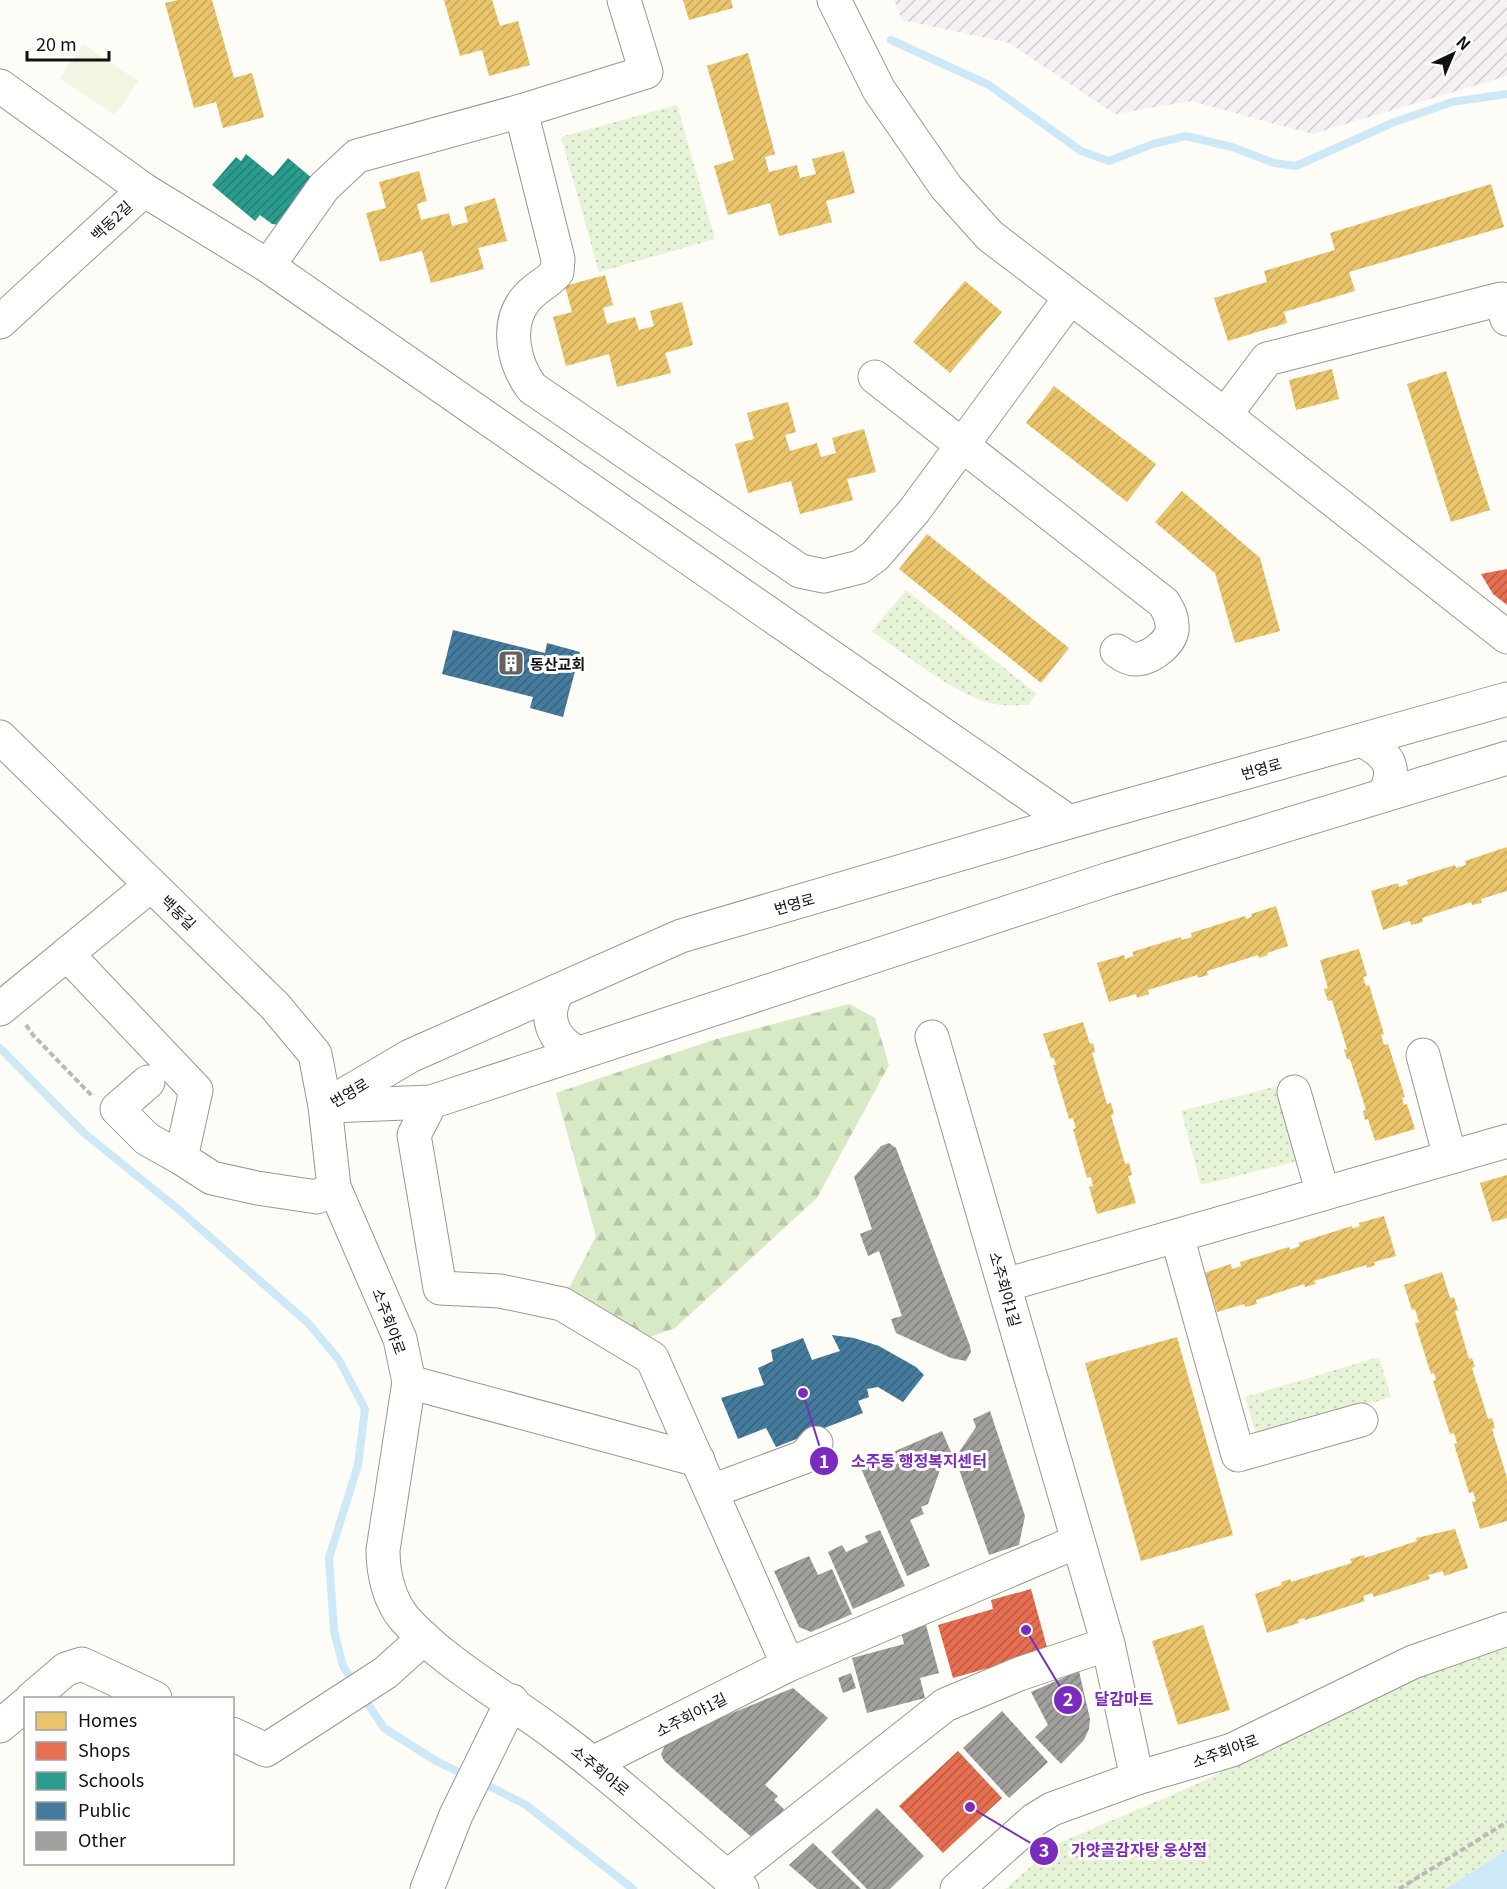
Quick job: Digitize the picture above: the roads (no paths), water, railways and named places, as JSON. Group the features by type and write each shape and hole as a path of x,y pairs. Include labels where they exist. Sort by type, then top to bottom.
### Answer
{"street":[{"path":"268,266 324,188 357,156 426,129 521,111 646,72 624,0"},
{"path":"834,0 879,90 946,188 990,236 1225,415 1507,637"},
{"name":"백동2길","path":"0,86 144,190 0,322"},
{"path":"521,111 558,259 557,272 532,292 517,312 516,361 532,388 800,571 824,576 860,567 875,556 914,512 1070,298"},
{"path":"144,190 268,266 1070,822"},
{"path":"1225,415 1267,359 1500,299 1507,319"},
{"path":"874,377 963,444 1164,603 1173,627 1170,637 1162,646 1149,656 1137,659 1126,657 1117,651"},
{"name":"번영로","path":"325,1106 410,1056 681,936 1070,822 1507,699"},
{"name":"백동길","path":"0,737 275,1006 315,1054 325,1106"},
{"path":"1362,740 1384,755 1390,765 1391,778 1384,795"},
{"name":"번영로","path":"325,1106 431,1102 1109,879 1507,758"},
{"path":"0,1009 151,885"},
{"path":"67,954 196,1090 181,1158"},
{"path":"558,991 550,1009 550,1022 555,1034 562,1042 579,1053"},
{"name":"소주회야1길","path":"932,1037 1108,1644 1137,1778"},
{"path":"1423,1055 1450,1157"},
{"path":"148,1082 117,1109 147,1139 212,1178 257,1188 317,1197 334,1187"},
{"path":"1294,1092 1323,1194"},
{"path":"431,1102 414,1135 440,1288 500,1292 562,1304 652,1358 788,1665"},
{"name":"소주회야로","path":"325,1106 334,1187 400,1339 410,1382 383,1550 383,1565 390,1593 403,1617 424,1638 593,1763 735,1883"},
{"path":"1005,1286 1507,1141"},
{"path":"1177,1236 1238,1455 1361,1420"},
{"path":"410,1382 698,1460"},
{"path":"712,1491 804,1457 816,1443"},
{"name":"소주회야1길","path":"593,1763 788,1665 1077,1542"},
{"name":"소주회야로","path":"957,1889 1034,1820 1073,1800 1232,1750 1413,1662 1507,1629"},
{"path":"234,1735 266,1750 385,1673 424,1638"},
{"path":"735,1883 945,1705 1019,1674 1108,1644"},
{"path":"33,1697 66,1669 82,1664 153,1697"},
{"path":"427,1889 456,1815 494,1732 512,1701"},
{"path":"0,1726 24,1706"}],"water":[{"path":"1507,1850 1507,1889 1445,1889"}],"waterway":[{"path":"891,40 989,85 1081,151 1109,161 1153,144 1186,136 1232,147 1274,163 1296,166 1392,123 1452,102 1507,94"},
{"path":"0,1048 84,1133 178,1209 308,1323 339,1360 365,1409 358,1465 329,1558 334,1631 343,1666 356,1686"},
{"path":"363,1697 384,1728 436,1761 467,1776"},
{"path":"479,1781 526,1805 633,1889"}],"place":[{"name":"동산교회","path":"511,663"},
{"name":"소주동 행정복지센터","path":"803,1393"},
{"name":"달감마트","path":"1026,1630"},
{"name":"가얏골감자탕 웅상점","path":"970,1807"}]}
